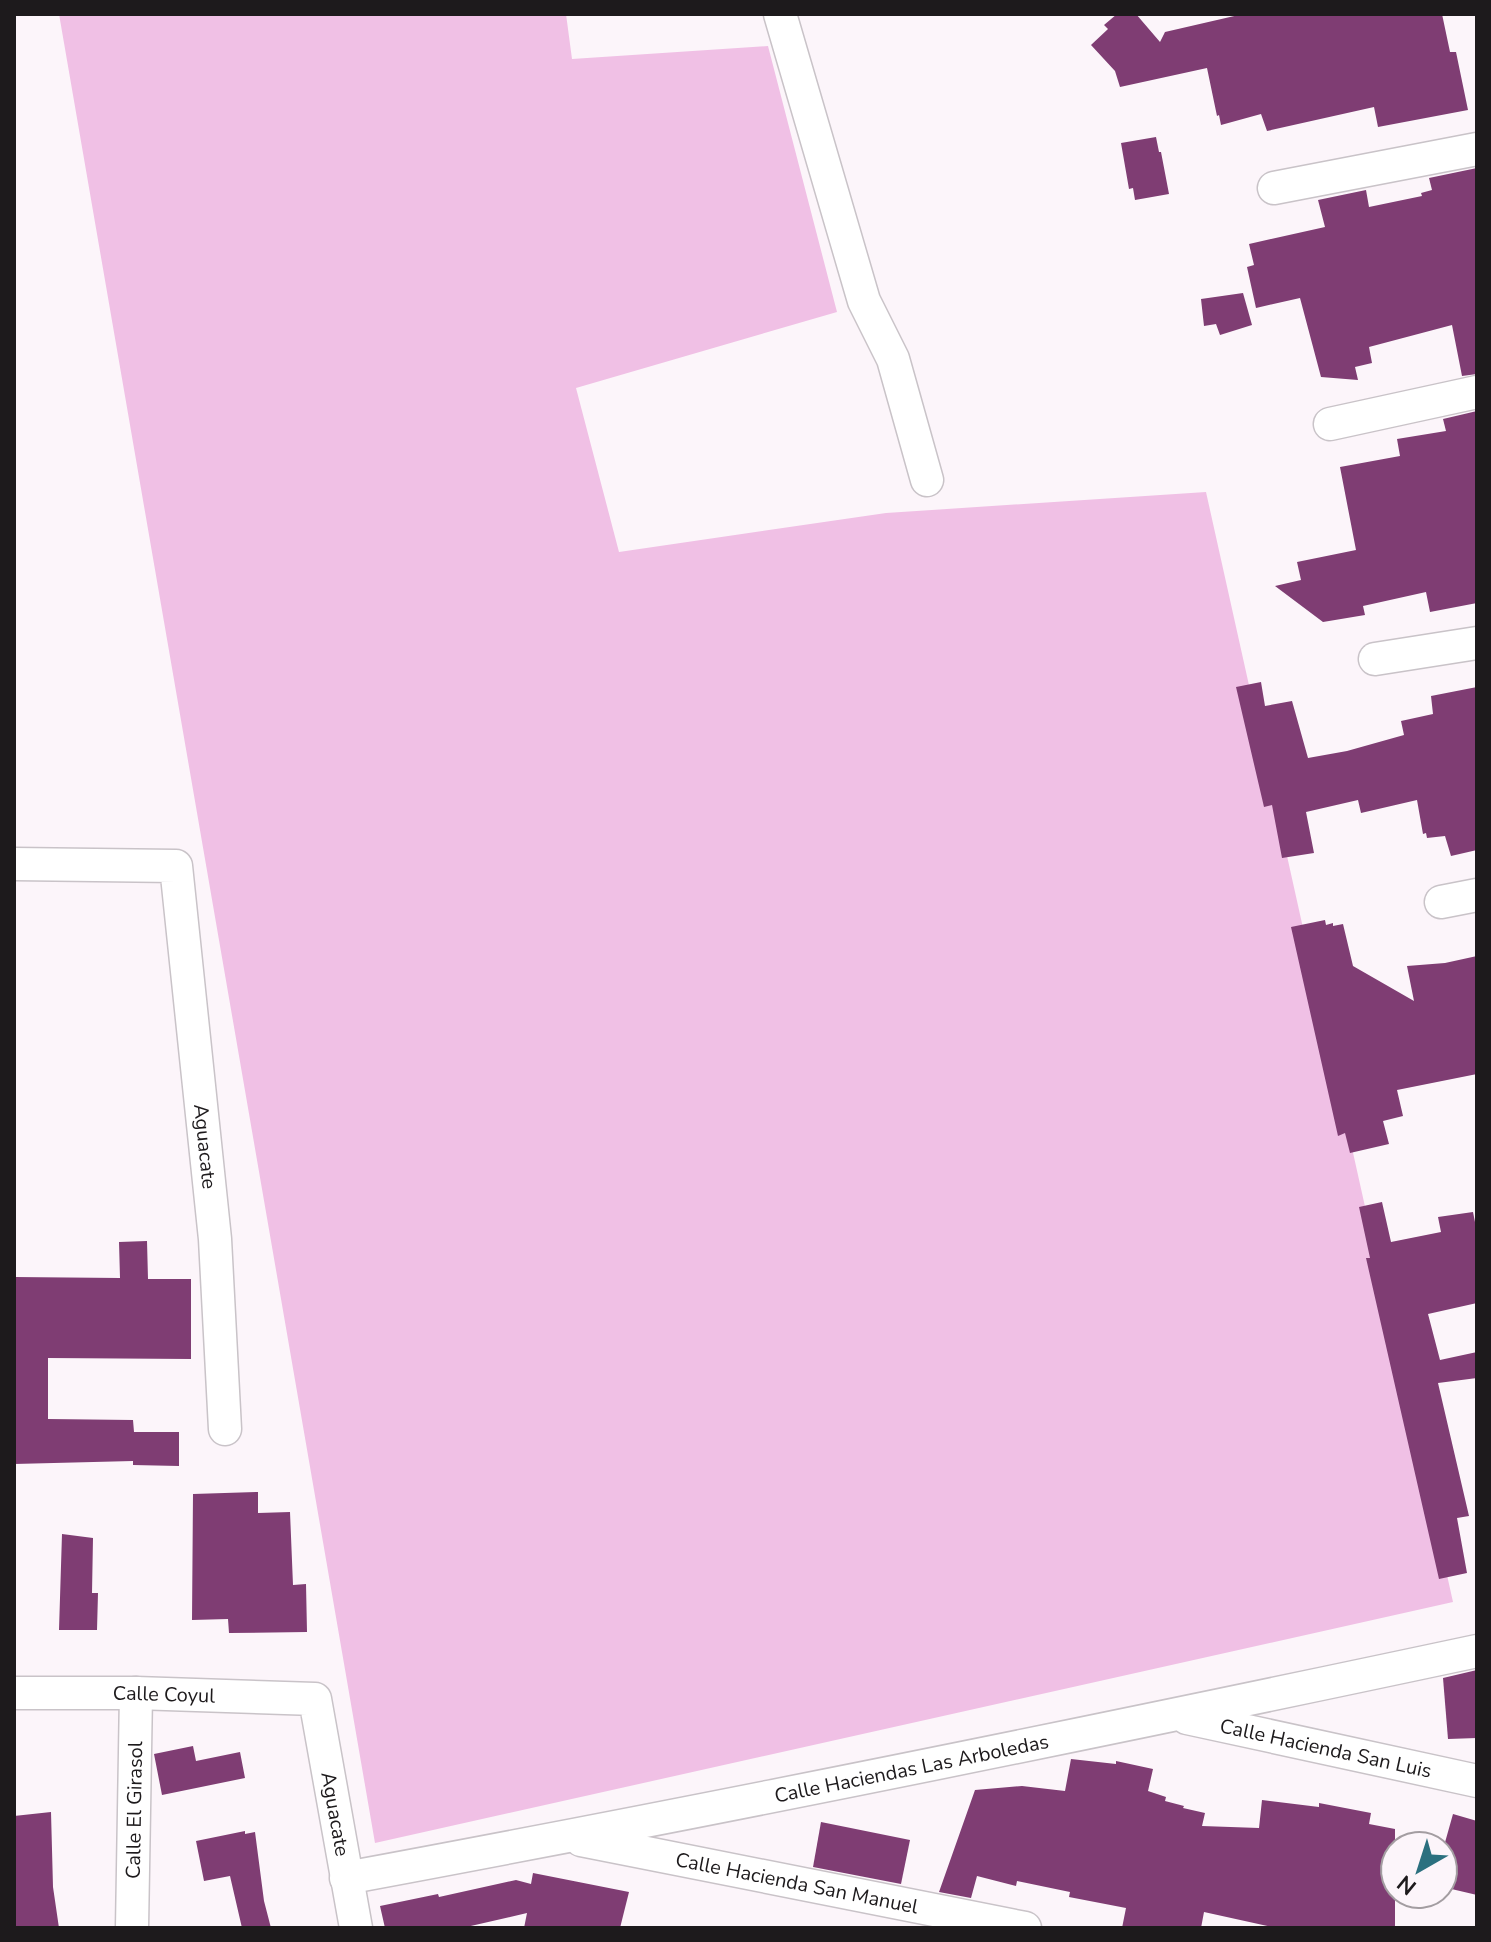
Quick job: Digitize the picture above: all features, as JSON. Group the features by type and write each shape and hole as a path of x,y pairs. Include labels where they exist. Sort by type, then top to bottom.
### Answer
{"street":[{"path":"780,14 864,301 893,359 927,480"},
{"path":"1274,188 1477,149"},
{"path":"1330,424 1477,392"},
{"path":"1375,659 1477,643"},
{"name":"Aguacate","path":"14,864 176,866 215,1239 225,1429"},
{"path":"1441,902 1477,895"},
{"name":"Calle Haciendas Las Arboledas","path":"346,1878 1174,1716 1477,1651"},
{"name":"Calle Coyul","path":"14,1693 136,1693 315,1699"},
{"name":"Calle El Girasol","path":"132,1928 136,1693"},
{"name":"Aguacate","path":"315,1699 356,1928"},
{"name":"Calle Hacienda San Luis","path":"1174,1716 1477,1781"},
{"name":"Calle Hacienda San Manuel","path":"567,1837 1025,1928"}],"shaded area":[{"path":"59,14 566,14 572,59 768,46 837,312 576,388 619,552 886,513 1206,492 1453,1602 375,1843"}],"building":[{"path":"1117,14 1136,14 1160,42 1165,32 1243,14 1442,14 1450,52 1456,52 1468,110 1378,127 1374,107 1267,131 1261,114 1221,125 1207,68 1120,87 1115,71 1091,45 1108,29 1104,25"},
{"path":"1156,137 1169,194 1135,200 1133,188 1129,189 1121,143"},
{"path":"1477,168 1477,374 1462,376 1452,325 1369,347 1372,363 1355,367 1358,380 1321,377 1300,298 1256,308 1247,267 1254,265 1249,244 1325,227 1318,200 1366,190 1369,207 1422,196 1421,193 1432,190 1429,178"},
{"path":"1243,293 1252,325 1220,335 1216,324 1204,326 1201,299"},
{"path":"1477,411 1477,603 1430,612 1426,592 1363,606 1365,615 1323,622 1275,586 1301,580 1297,562 1356,550 1340,467 1400,456 1397,439 1446,431 1443,419"},
{"path":"1261,682 1265,706 1292,701 1308,758 1404,735 1401,721 1433,714 1431,696 1477,687 1477,850 1451,856 1445,836 1427,838 1426,833 1423,834 1417,800 1361,813 1358,800 1306,812 1314,853 1282,858 1272,805 1264,807 1236,687"},
{"path":"1325,920 1326,925 1343,924 1353,966 1414,1001 1407,966 1445,963 1477,956 1477,1074 1397,1090 1403,1116 1383,1121 1389,1144 1350,1153 1345,1133 1338,1136 1291,927"},
{"path":"1382,1202 1391,1242 1441,1232 1438,1217 1473,1212 1477,1232 1477,1303 1428,1314 1440,1360 1477,1352 1477,1378 1438,1383 1469,1516 1457,1518 1467,1573 1439,1579 1366,1258 1370,1258 1359,1207"},
{"path":"147,1241 148,1279 191,1279 191,1359 48,1358 48,1419 133,1420 134,1432 179,1432 179,1466 133,1465 133,1461 14,1464 14,1277 120,1278 119,1242"},
{"path":"258,1492 258,1513 290,1512 293,1585 306,1584 307,1632 229,1633 228,1619 192,1620 193,1494"},
{"path":"62,1534 93,1538 92,1593 98,1593 97,1630 59,1630"},
{"path":"1477,1670 1477,1738 1448,1739 1443,1678"},
{"path":"193,1746 196,1761 240,1752 245,1778 162,1795 154,1754"},
{"path":"1071,1759 1116,1764 1116,1761 1153,1769 1148,1791 1166,1797 1165,1801 1183,1808 1205,1813 1202,1826 1259,1828 1262,1800 1319,1807 1319,1803 1371,1813 1369,1824 1395,1829 1379,1830 1379,1910 1395,1910 1395,1928 1276,1928 1204,1912 1201,1928 1122,1928 1126,1908 1069,1897 1070,1892 1017,1881 1016,1886 977,1876 971,1898 939,1892 975,1790 1022,1786 1065,1791"},
{"path":"51,1812 53,1887 59,1928 14,1928 14,1816"},
{"path":"1453,1814 1477,1821 1477,1895 1459,1891 1459,1830 1448,1830"},
{"path":"821,1822 910,1840 901,1884 813,1867"},
{"path":"245,1831 245,1834 255,1832 264,1901 271,1928 242,1928 230,1876 204,1881 196,1841"},
{"path":"533,1873 629,1892 620,1928 524,1928 527,1913 462,1928 385,1928 380,1906 516,1880 531,1884"}]}
